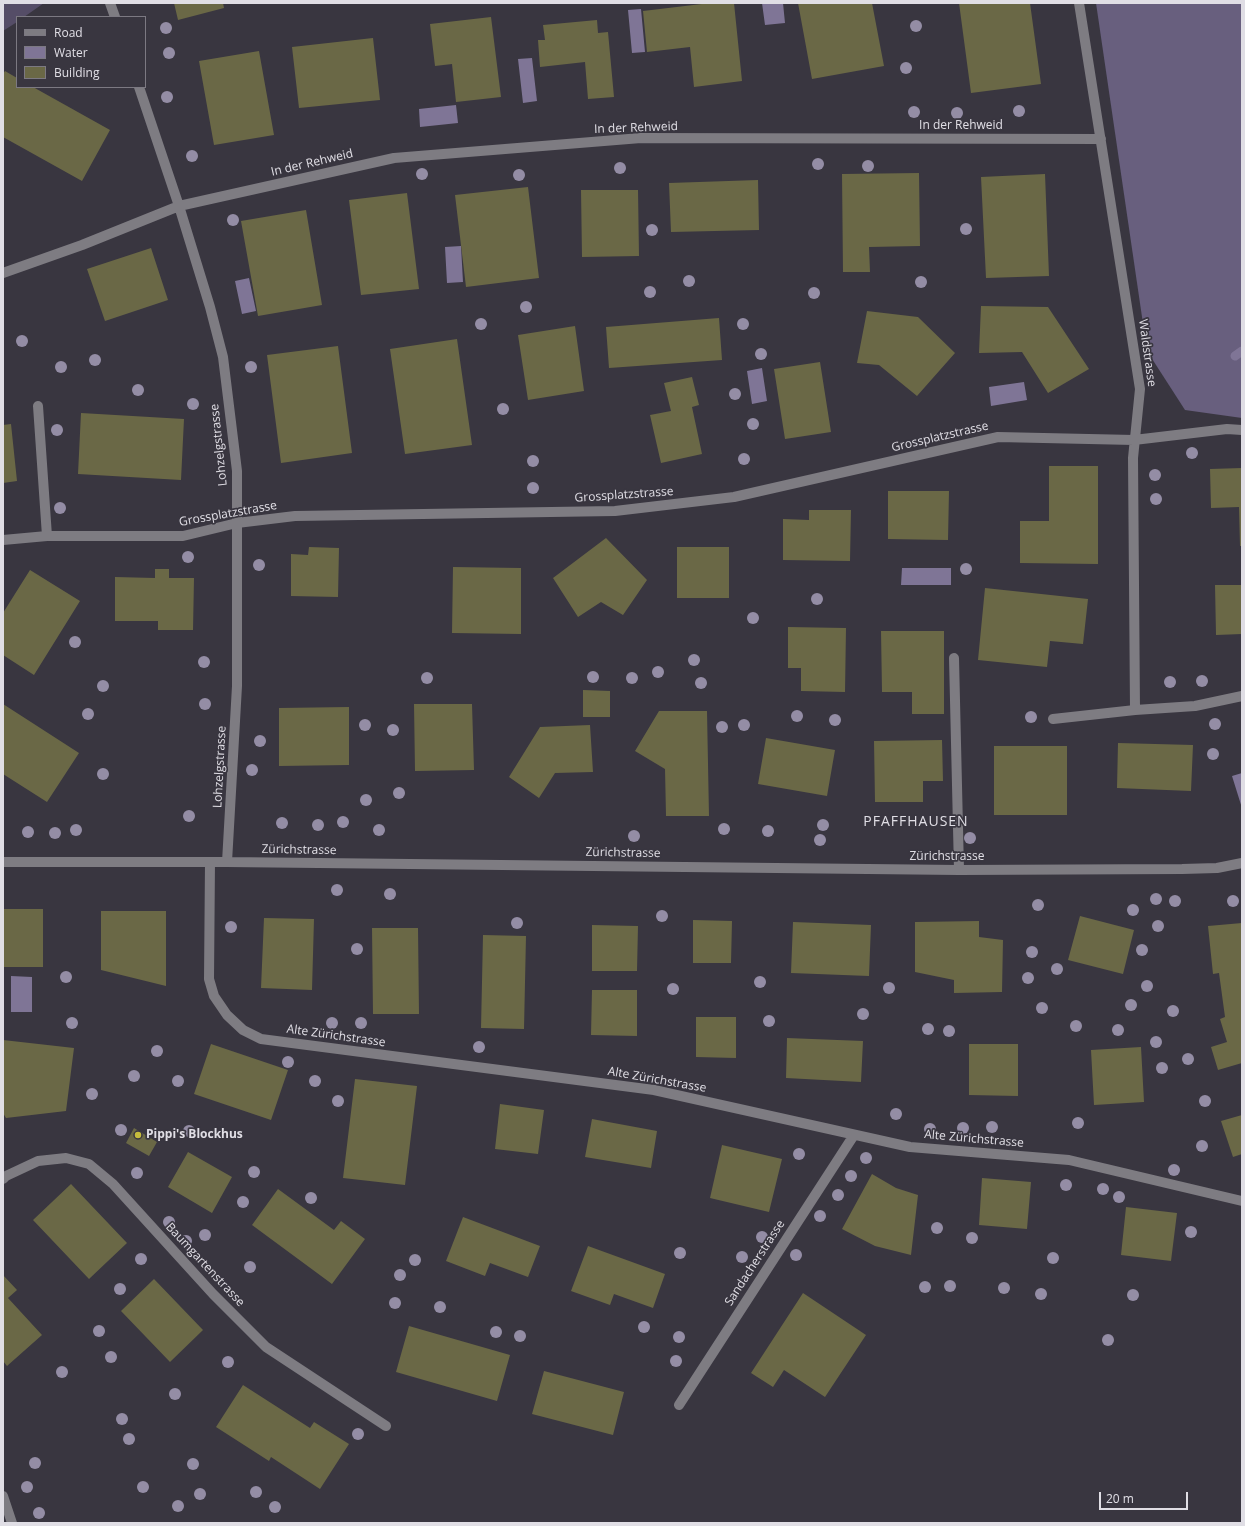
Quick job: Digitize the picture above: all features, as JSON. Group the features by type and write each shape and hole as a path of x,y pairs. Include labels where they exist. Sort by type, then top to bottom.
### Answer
{"street":[{"path":"110,3 115,16"},
{"name":"Waldstrasse","path":"1080,3 1100,140 1140,389 1133,458 1135,710"},
{"name":"Lohzelgstrasse","path":"138,88 179,206 210,307 223,356 237,471 237,686 227,862"},
{"name":"In der Rehweid","path":"3,273 82,245 179,206 394,158 641,138 1100,140"},
{"path":"38,406 47,536"},
{"name":"Grossplatzstrasse","path":"3,540 47,536 183,536 237,523 295,516 615,511 734,497 998,437 1134,440 1227,428 1242,430"},
{"path":"954,658 959,870"},
{"path":"1053,719 1135,710 1195,706 1242,696"},
{"name":"Zürichstrasse","path":"3,862 227,862 959,870 1182,869 1217,868 1242,863"},
{"name":"Alte Zürichstrasse","path":"210,862 209,979 214,996 226,1016 243,1030 261,1039 654,1090 910,1147 1069,1160 1242,1201"},
{"name":"Sandacherstrasse","path":"679,1405 854,1134"},
{"name":"Baumgartenstrasse","path":"3,1179 6,1176 38,1161 66,1158 89,1164 113,1184 213,1294 266,1347 386,1426"},
{"path":"3,1496 12,1523"}],"shaded area":[{"path":"3,3 44,3 25,16 16,16 16,23 3,31"},
{"path":"1096,3 1242,3 1242,418 1185,410 1147,351"}],"water":[{"path":"762,3 783,3 785,23 765,25"},
{"path":"641,9 645,52 632,53 628,10"},
{"path":"532,58 537,101 523,103 518,59"},
{"path":"456,105 458,123 420,127 419,109"},
{"path":"461,246 463,282 447,283 445,247"},
{"path":"249,278 256,311 242,314 235,281"},
{"path":"762,368 767,401 752,404 747,371"},
{"path":"1024,382 1027,400 991,406 989,387"},
{"path":"902,568 951,568 951,585 901,585"},
{"path":"1242,773 1242,808 1232,776"},
{"path":"11,976 32,977 32,1012 11,1012"}],"building":[{"path":"174,3 223,3 224,8 178,20"},
{"path":"710,3 734,3 742,81 694,87 690,47 647,52 643,11"},
{"path":"798,3 872,3 884,66 812,79"},
{"path":"959,3 1030,3 1041,84 971,93"},
{"path":"491,17 501,97 456,102 452,64 435,66 430,24"},
{"path":"597,20 598,33 608,32 614,97 588,99 585,62 540,67 538,40 545,40 543,25"},
{"path":"373,38 380,100 299,108 292,47"},
{"path":"259,51 274,135 214,145 199,61"},
{"path":"5,71 16,77 16,88 35,88 110,130 82,181 3,137 3,74"},
{"path":"919,173 920,246 869,247 870,272 843,272 842,174"},
{"path":"1045,174 1049,276 986,278 981,177"},
{"path":"758,180 759,230 671,232 669,183"},
{"path":"528,187 539,278 466,287 455,195"},
{"path":"581,190 638,190 639,256 582,257"},
{"path":"407,193 419,289 361,295 349,200"},
{"path":"306,210 322,305 258,316 241,221"},
{"path":"151,248 168,300 105,321 87,269"},
{"path":"981,306 1048,307 1089,369 1048,393 1022,352 979,353"},
{"path":"867,311 918,317 955,353 917,396 879,365 857,363"},
{"path":"719,318 722,360 609,368 606,327"},
{"path":"575,326 584,391 528,400 518,335"},
{"path":"457,339 472,445 405,454 390,349"},
{"path":"338,346 352,453 281,463 267,355"},
{"path":"820,362 831,432 785,439 774,369"},
{"path":"692,377 699,405 692,407 702,454 661,463 650,415 671,411 664,383"},
{"path":"81,413 184,419 181,480 78,474"},
{"path":"11,424 17,481 3,483 3,425"},
{"path":"1049,466 1098,466 1098,564 1020,563 1020,521 1049,521"},
{"path":"1242,468 1242,546 1240,546 1239,507 1211,508 1210,469"},
{"path":"888,491 949,491 948,540 888,539"},
{"path":"809,510 851,510 850,561 783,560 783,519 809,520"},
{"path":"606,538 647,580 623,615 601,602 578,617 553,578"},
{"path":"309,547 339,548 338,597 291,596 291,554 308,555"},
{"path":"677,547 729,547 729,598 677,598"},
{"path":"453,567 521,568 521,634 452,633"},
{"path":"155,569 169,569 169,578 194,578 193,630 158,630 158,621 115,621 115,577 155,578"},
{"path":"30,570 80,601 34,675 3,655 3,613"},
{"path":"1215,585 1242,585 1242,634 1216,635"},
{"path":"985,588 1088,599 1083,644 1050,641 1047,667 978,660"},
{"path":"788,627 846,628 845,692 801,691 801,668 788,668"},
{"path":"881,631 944,631 944,714 912,714 912,692 882,692"},
{"path":"583,690 610,691 610,717 583,717"},
{"path":"3,704 79,753 47,802 3,774"},
{"path":"414,704 472,704 474,770 415,771"},
{"path":"349,707 349,765 279,766 279,708"},
{"path":"659,711 707,711 709,816 666,816 665,769 635,751"},
{"path":"590,725 593,772 555,773 539,798 509,777 540,727"},
{"path":"766,738 835,750 827,796 758,784"},
{"path":"942,740 943,781 923,781 923,802 875,802 874,741"},
{"path":"1118,743 1193,745 1191,791 1117,788"},
{"path":"994,746 1067,746 1067,815 994,815"},
{"path":"3,909 43,909 43,967 3,967"},
{"path":"101,911 166,911 166,986 101,970"},
{"path":"1080,916 1134,930 1123,974 1068,960"},
{"path":"264,918 314,919 312,990 261,988"},
{"path":"693,920 732,921 731,963 693,963"},
{"path":"979,921 979,937 1003,940 1002,992 954,993 954,980 915,972 915,922"},
{"path":"793,922 871,925 869,976 791,973"},
{"path":"1242,923 1242,1063 1218,1070 1211,1047 1227,1042 1220,1019 1225,1017 1219,973 1213,974 1208,926"},
{"path":"592,925 638,926 637,971 592,971"},
{"path":"372,928 418,928 419,1014 373,1014"},
{"path":"483,935 526,936 524,1029 481,1028"},
{"path":"592,990 637,990 637,1036 591,1035"},
{"path":"696,1017 736,1017 736,1058 696,1057"},
{"path":"787,1038 863,1041 861,1082 786,1078"},
{"path":"3,1040 74,1048 66,1111 6,1118 3,1113"},
{"path":"211,1044 288,1070 271,1120 194,1094"},
{"path":"969,1044 1018,1044 1018,1096 969,1095"},
{"path":"1141,1047 1144,1102 1094,1105 1091,1050"},
{"path":"355,1079 417,1086 405,1185 343,1178"},
{"path":"500,1104 544,1110 538,1154 495,1149"},
{"path":"1242,1115 1242,1154 1233,1157 1221,1121"},
{"path":"592,1119 657,1131 651,1168 585,1157"},
{"name":"Pippi's Blockhus","path":"134,1128 157,1142 149,1156 126,1143"},
{"path":"722,1145 782,1159 769,1212 710,1198"},
{"path":"188,1152 232,1177 212,1213 168,1187"},
{"path":"872,1174 896,1188 918,1195 911,1255 875,1246 842,1229"},
{"path":"982,1178 1031,1182 1027,1229 979,1225"},
{"path":"71,1184 127,1243 89,1279 33,1220"},
{"path":"278,1189 334,1230 341,1221 365,1239 332,1284 252,1225"},
{"path":"1126,1207 1177,1213 1171,1261 1121,1255"},
{"path":"463,1217 540,1246 528,1277 490,1263 485,1276 446,1261"},
{"path":"588,1246 665,1274 653,1308 614,1294 610,1305 571,1291"},
{"path":"3,1275 17,1290 8,1298 42,1335 7,1366 3,1361"},
{"path":"154,1279 203,1330 170,1362 121,1311"},
{"path":"803,1293 866,1335 825,1397 784,1370 773,1387 751,1373"},
{"path":"409,1326 510,1355 497,1401 396,1372"},
{"path":"544,1371 624,1392 613,1435 532,1414"},
{"path":"243,1385 310,1428 314,1422 349,1444 320,1489 271,1457 269,1461 216,1427"}],"waterway":[{"path":"1235,356 1242,351"}],"place":[{"name":"Pippi's Blockhus","path":"138,1135"}],"district":[{"name":"PFAFFHAUSEN","path":"916,822"}]}
